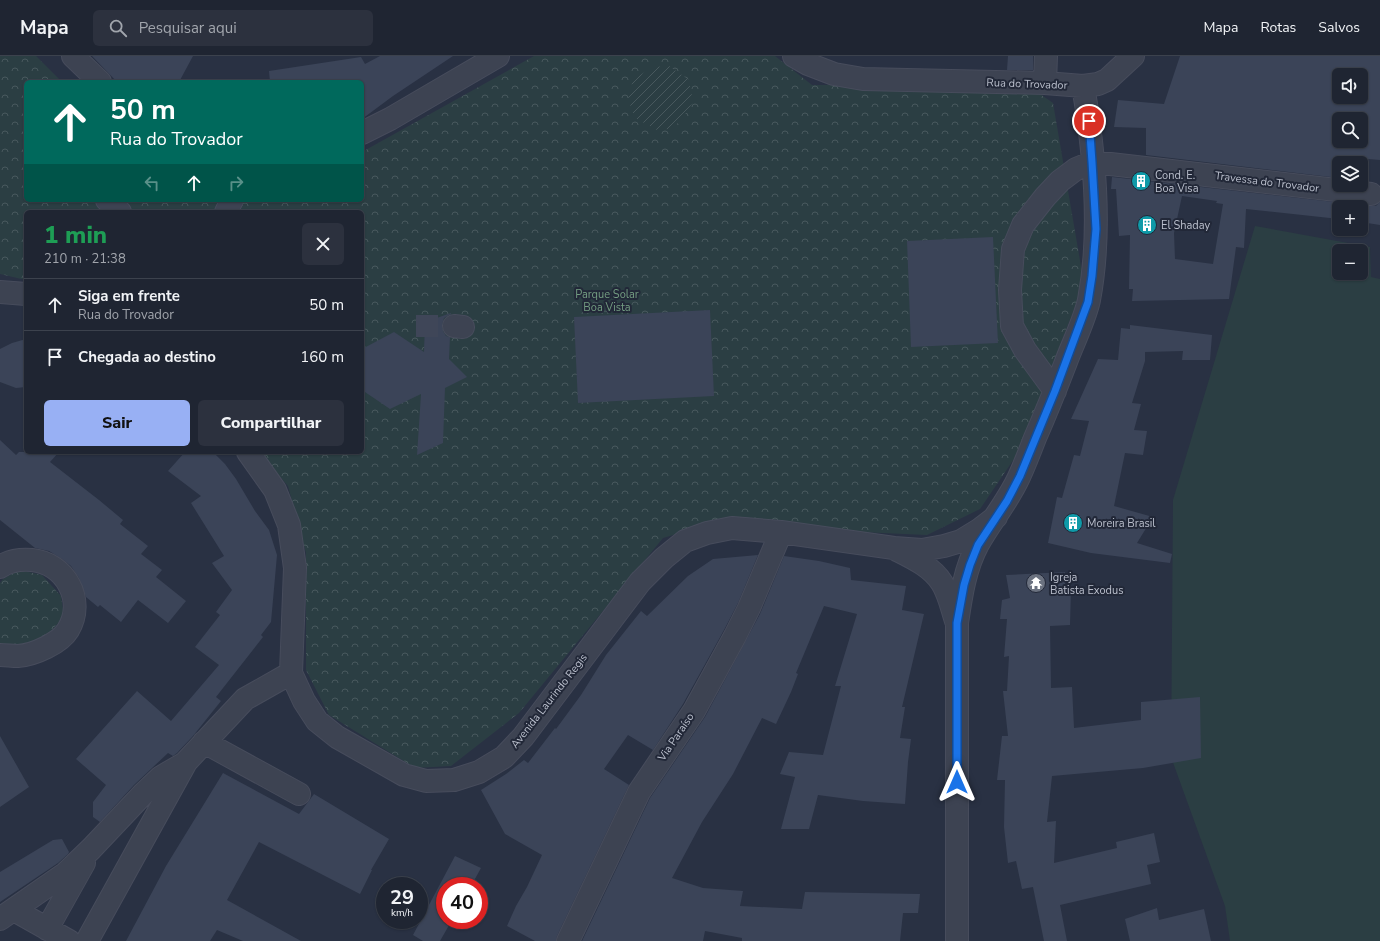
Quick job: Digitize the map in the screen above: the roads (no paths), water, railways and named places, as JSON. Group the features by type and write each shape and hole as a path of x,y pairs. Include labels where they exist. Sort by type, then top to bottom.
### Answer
{"street":[{"path":"73,56 98,80"},
{"path":"364,132 390,119 498,56"},
{"name":"Rua do Trovador","path":"794,56 808,64 834,74 863,79 1045,83 1082,86 1089,121 1096,229 1090,289 1086,309 1055,391 1020,476 1007,501 978,545 964,585 957,623"},
{"path":"1045,83 1046,56"},
{"path":"1082,86 1098,84 1107,80 1132,56"},
{"path":"1055,391 1025,350 1012,326 1010,290 1013,249 1023,225 1045,196 1060,181 1076,169 1092,162"},
{"name":"Travessa do Trovador","path":"1092,162 1371,194"},
{"path":"108,202 118,210"},
{"name":"Avenida Laurindo Regis","path":"249,454 275,490 288,525 295,568 291,673 304,701 317,720 338,737 404,775 426,781 454,780 480,772 504,757 523,737 640,582 664,558 685,541 707,533 732,528 781,532 894,548 922,550 961,541 996,517"},
{"name":"Via Paraíso","path":"568,941 639,792 694,711 735,636 749,608 781,532"},
{"name":"Avenida Laurindo Regis","path":"894,548 918,561 932,572 942,584 957,623"},
{"path":"0,567 6,562 21,559 41,561 56,569 68,582 74,598 74,616 68,631 56,642 40,650 19,656 0,655"},
{"path":"957,623 957,941"},
{"path":"87,941 186,763 245,699 291,673"},
{"path":"204,742 299,794"},
{"path":"7,915 66,873 161,777 186,763"},
{"path":"47,929 91,849"},
{"path":"7,915 47,929 69,941"}],"tunnel":[{"path":"416,326 454,326"}],"place":[{"name":"Cond. E. Boa Visa","path":"1141,181"},
{"name":"El Shaday","path":"1147,225"},
{"name":"Moreira Brasil","path":"1073,523"},
{"name":"Igreja Batista Exodus","path":"1036,583"}],"park label":[{"name":"Parque Solar Boa Vista","path":"607,300"}]}
